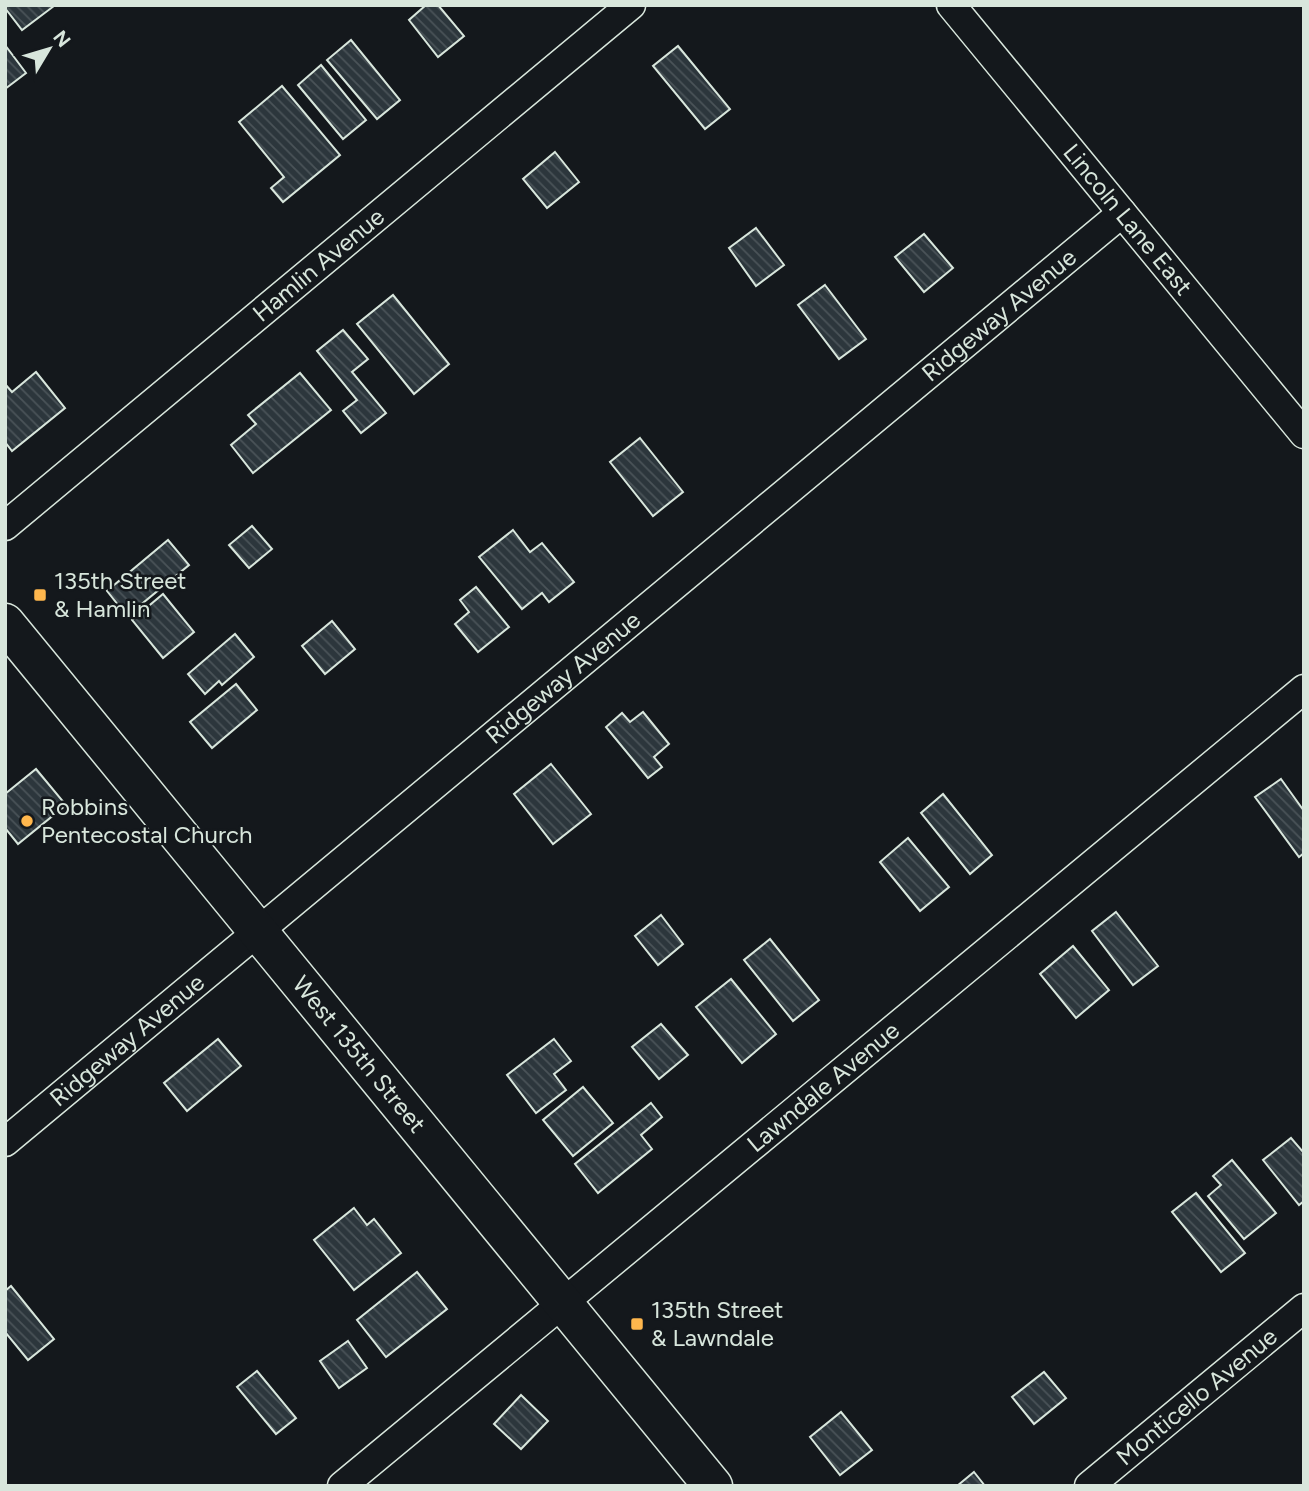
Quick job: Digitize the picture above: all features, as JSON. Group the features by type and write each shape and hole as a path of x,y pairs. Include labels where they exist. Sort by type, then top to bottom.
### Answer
{"street":[{"name":"Hamlin Avenue","path":"5,526 631,5"},
{"name":"Lincoln Lane East","path":"951,5 1304,434"},
{"name":"Ridgeway Avenue","path":"5,1142 1122,213"},
{"name":"West 135th Street","path":"5,623 713,1486"},
{"name":"Lawndale Avenue","path":"342,1486 1304,689"},
{"name":"Monticello Avenue","path":"1089,1486 1304,1308"}],"building":[{"path":"5,5 53,5 54,6 22,30"},
{"path":"426,5 438,5 464,36 438,57 409,20"},
{"path":"351,40 400,100 377,119 327,60"},
{"path":"5,45 26,73 5,89"},
{"path":"678,46 730,109 705,129 653,66"},
{"path":"321,65 366,120 343,139 298,85"},
{"path":"282,86 340,155 283,202 271,188 284,177 239,122"},
{"path":"555,152 579,182 547,208 523,179"},
{"path":"756,228 784,265 756,286 729,248"},
{"path":"924,234 953,268 924,292 895,257"},
{"path":"825,285 866,339 839,359 798,305"},
{"path":"393,295 449,364 414,394 357,324"},
{"path":"343,330 368,359 352,372 386,413 361,433 343,411 357,400 317,351"},
{"path":"36,372 65,408 12,451 5,442 5,384 12,392"},
{"path":"300,373 331,410 253,473 231,445 256,424 248,415"},
{"path":"640,438 683,492 653,516 610,462"},
{"path":"252,526 272,549 249,568 229,545"},
{"path":"513,530 530,552 542,543 574,582 549,602 542,593 522,609 479,557"},
{"path":"168,540 189,565 127,616 107,591"},
{"path":"476,587 509,627 478,652 455,624 469,612 460,600"},
{"path":"163,594 194,632 163,658 132,620"},
{"path":"332,621 355,649 325,674 302,646"},
{"path":"235,634 254,657 222,685 219,681 205,694 188,674"},
{"path":"236,684 257,710 212,748 190,722"},
{"path":"643,712 669,744 654,757 662,767 648,778 606,727 622,713 630,722"},
{"path":"551,764 591,814 553,844 514,794"},
{"path":"36,769 66,805 18,844 5,828 5,794"},
{"path":"1281,779 1304,811 1304,853 1299,857 1255,797"},
{"path":"943,794 992,855 970,874 921,813"},
{"path":"908,838 949,887 920,911 880,862"},
{"path":"1116,912 1158,966 1133,985 1092,931"},
{"path":"661,915 683,944 658,965 635,936"},
{"path":"770,939 819,1000 793,1021 744,960"},
{"path":"1073,946 1109,990 1076,1018 1040,974"},
{"path":"731,979 776,1034 742,1063 696,1007"},
{"path":"661,1024 688,1055 659,1079 632,1047"},
{"path":"218,1039 241,1066 187,1111 164,1083"},
{"path":"554,1039 571,1061 554,1074 566,1090 536,1113 507,1075"},
{"path":"583,1087 613,1123 573,1156 543,1120"},
{"path":"651,1103 662,1117 641,1135 652,1149 598,1193 575,1164"},
{"path":"1291,1138 1304,1153 1304,1201 1299,1205 1263,1160"},
{"path":"1232,1160 1276,1213 1244,1239 1208,1196 1221,1185 1213,1176"},
{"path":"1196,1193 1245,1253 1221,1272 1172,1212"},
{"path":"354,1208 367,1225 374,1219 401,1253 354,1290 314,1240"},
{"path":"417,1272 447,1309 386,1357 357,1320"},
{"path":"11,1286 54,1339 28,1360 5,1332 5,1291"},
{"path":"348,1341 367,1368 339,1388 320,1361"},
{"path":"257,1371 296,1418 276,1434 237,1387"},
{"path":"1044,1372 1066,1398 1034,1424 1012,1397"},
{"path":"521,1395 548,1421 521,1449 494,1424"},
{"path":"841,1412 872,1450 840,1475 810,1437"},
{"path":"974,1472 985,1486 957,1486"}],"place":[{"name":"135th Street & Hamlin","path":"40,595"},
{"name":"Robbins Pentecostal Church","path":"27,821"},
{"name":"135th Street & Lawndale","path":"637,1324"}]}
